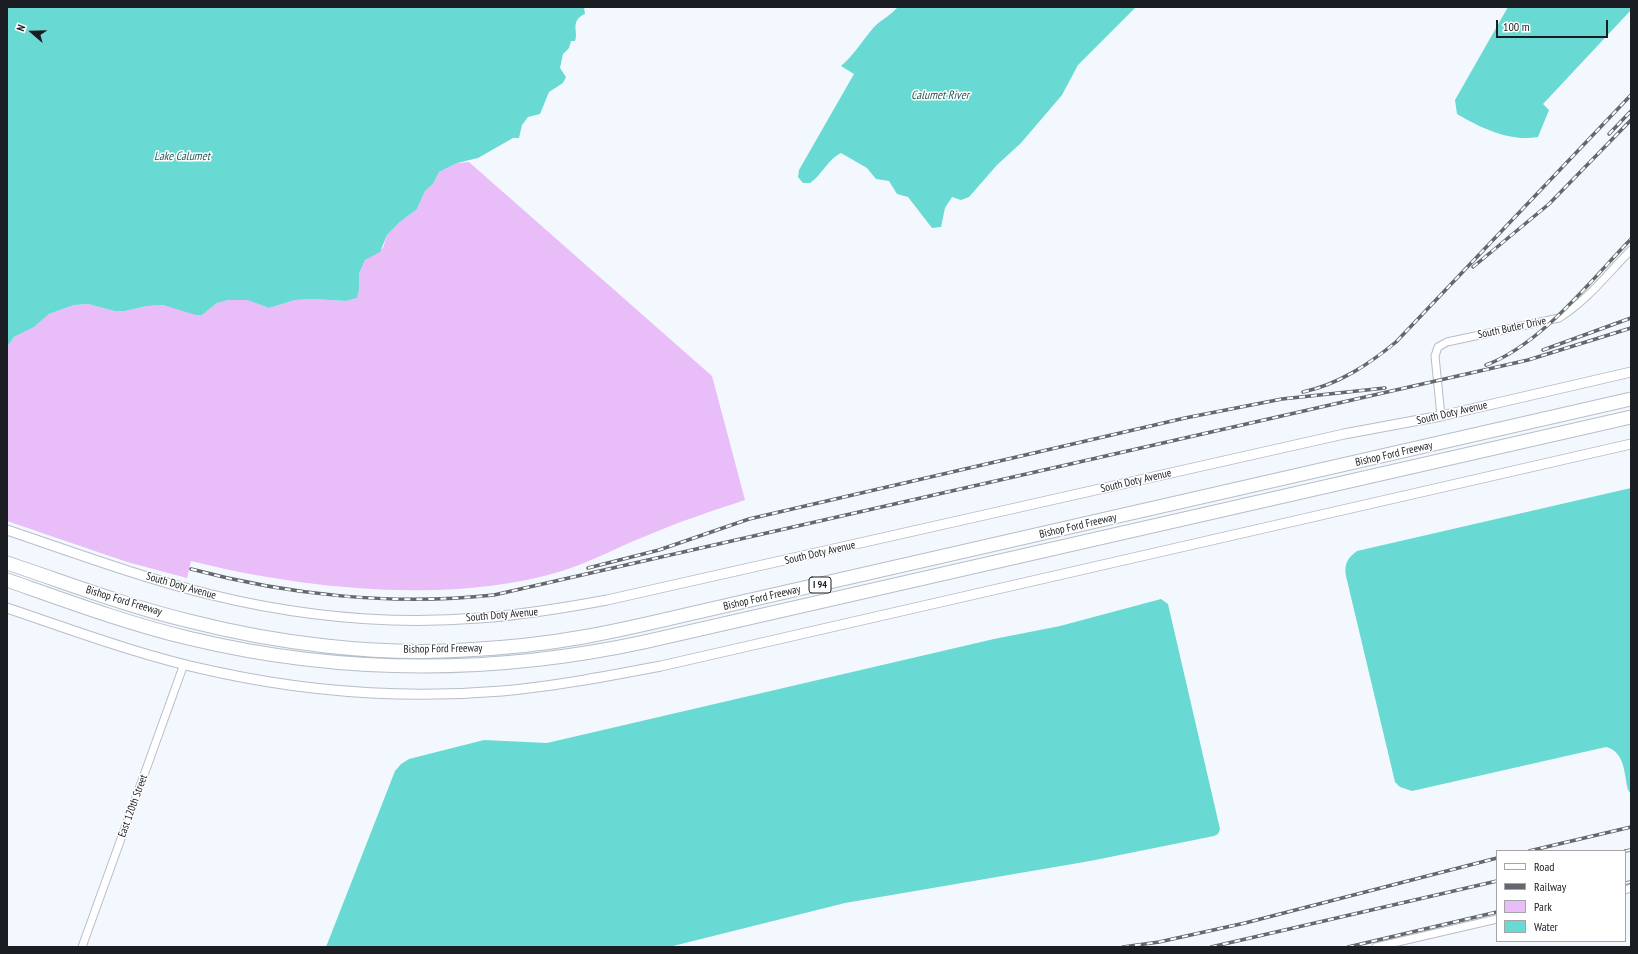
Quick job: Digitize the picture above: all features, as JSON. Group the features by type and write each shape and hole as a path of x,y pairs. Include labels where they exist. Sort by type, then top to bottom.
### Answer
{"highway":[{"name":"Bishop Ford Freeway","path":"7,563 147,609 189,621 254,635 315,644 374,650 463,650 516,646 582,637 693,614 1631,399"},
{"name":"Bishop Ford Freeway","path":"7,580 120,619 178,636 278,656 311,661 393,666 463,667 516,663 562,657 644,642 1631,417"}],"street":[{"name":"South Butler Drive","path":"1441,416 1435,356 1438,347 1447,342 1559,318 1571,311 1585,298 1631,250"},
{"name":"South Doty Avenue","path":"7,530 170,584 242,602 345,616 404,620 478,618 545,611 607,600 1336,436 1441,416 1631,372"},
{"path":"7,608 112,643 184,664 268,682 316,688 385,693 465,693 503,691 584,680 661,666 1631,444"},
{"name":"East 120th Street","path":"82,947 184,664"},
{"path":"1376,947 1496,919"}],"green space":[{"path":"469,162 712,376 745,500 670,526 562,571 519,581 473,588 426,590 377,589 328,585 234,571 191,561 187,578 127,562 7,521 7,347 14,337 34,327 49,314 74,305 88,304 114,311 125,311 147,306 163,305 202,315 217,303 228,300 247,300 269,308 295,300 313,299 346,301 357,298 359,290 359,274 365,260 383,248 387,235 400,222 417,209 425,191 433,184 439,172 457,163"}],"water":[{"name":"Lake Calumet","path":"7,7 584,7 585,14 577,20 575,41 571,41 569,48 563,54 560,68 566,77 563,83 549,92 540,114 528,117 522,125 519,138 513,138 478,158 457,163 439,172 433,184 425,191 417,209 400,222 387,235 380,252 365,260 359,274 359,290 357,298 346,301 313,299 295,300 269,308 247,300 228,300 217,303 202,315 196,315 163,305 147,306 125,311 114,311 88,304 74,305 49,314 34,327 14,337 7,347"},
{"name":"Calumet River","path":"898,7 1136,7 1078,65 1062,95 1021,143 997,165 969,197 961,200 952,197 945,208 941,227 932,228 908,197 897,194 889,181 876,179 867,168 841,153 832,159 810,183 803,183 798,177 799,170 854,74 841,66 874,27"},
{"path":"1508,7 1631,7 1631,10 1543,104 1549,110 1538,137 1527,138 1506,136 1486,129 1457,114 1455,100"},
{"path":"1631,488 1631,794 1628,790 1623,764 1620,758 1617,753 1606,747 1412,791 1400,787 1395,782 1346,576 1345,568 1351,556 1357,551"},
{"path":"1161,599 1168,604 1220,829 1218,834 1214,836 1090,861 845,903 669,947 326,947 395,771 401,764 409,759 484,740 547,743 994,639 1060,626"}],"railway":[{"path":"1303,392 1341,379 1364,366 1396,342 1631,95"},
{"path":"1609,134 1631,111"},
{"path":"1473,267 1549,204 1631,120"},
{"path":"1486,365 1507,355 1546,327 1582,292 1631,239"},
{"path":"1543,350 1631,318"},
{"path":"191,569 265,586 341,596 418,599 494,595 1528,360 1631,328"},
{"path":"588,568 659,550 749,519 1185,418 1282,399 1385,388"},
{"path":"1533,850 1631,827"},
{"path":"1626,851 1631,850"},
{"path":"1123,947 1159,942 1245,923 1496,858"},
{"path":"1211,947 1496,881"},
{"path":"1626,883 1631,882"},
{"path":"1348,947 1496,912"}]}
